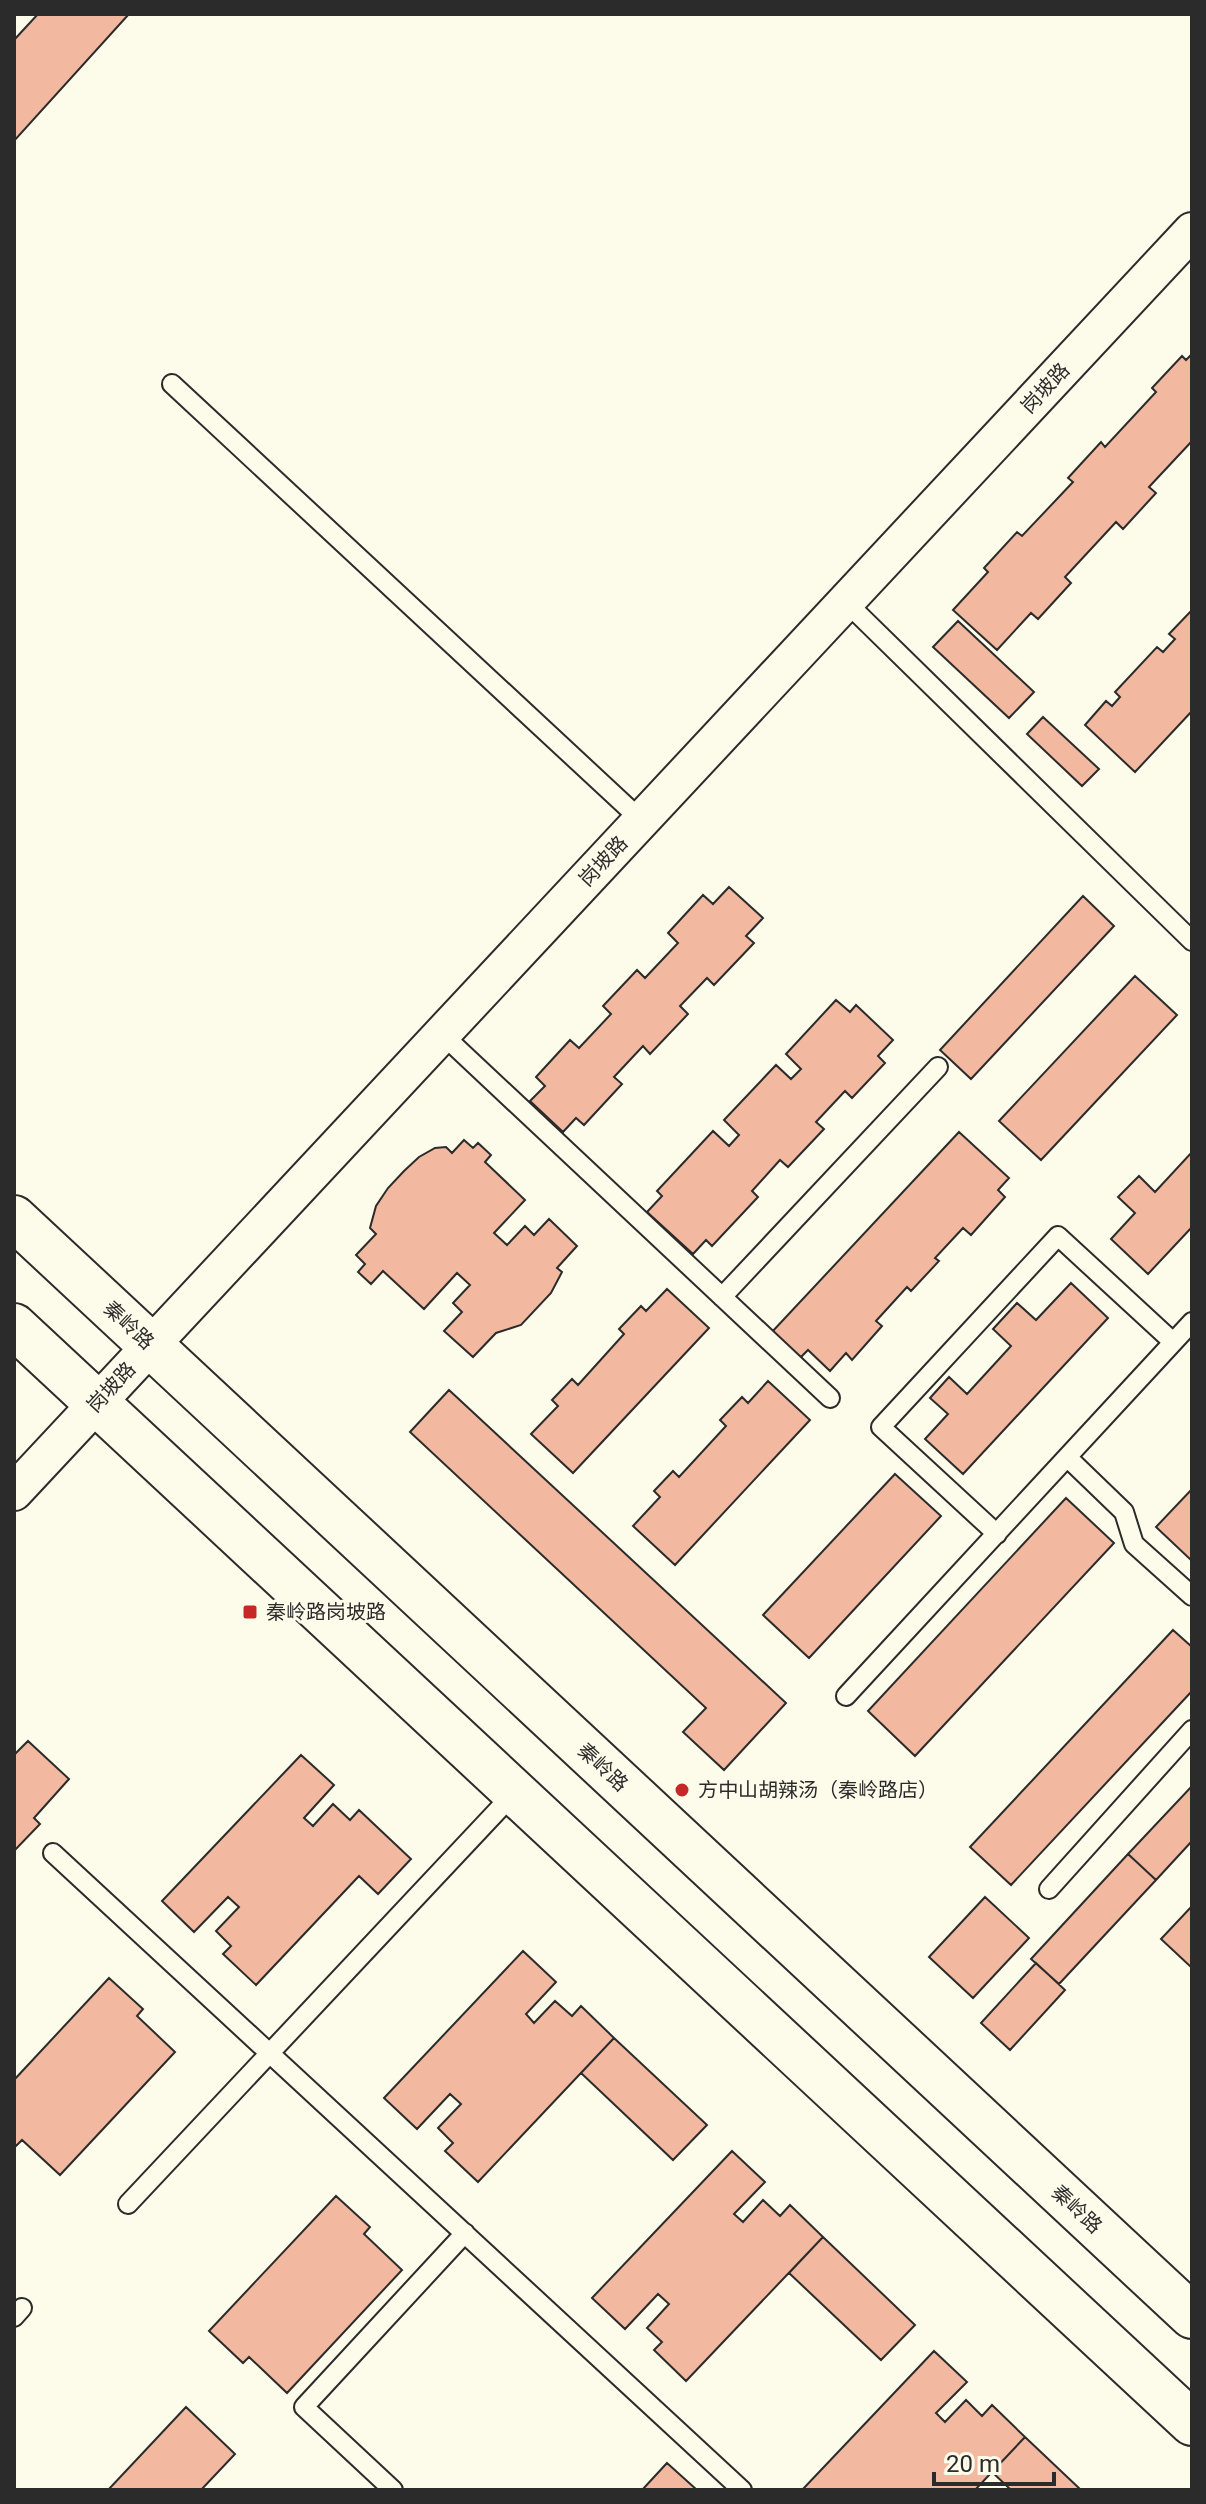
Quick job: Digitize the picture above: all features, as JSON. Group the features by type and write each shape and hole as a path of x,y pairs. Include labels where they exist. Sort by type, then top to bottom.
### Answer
{"main road":[{"name":"秦岭路","path":"14,1218 1192,2316"},
{"path":"14,1326 1192,2423"}],"street":[{"name":"岗坡路","path":"14,1492 1192,231"}],"lane":[{"path":"172,384 641,820"},
{"path":"846,602 1192,941"},
{"path":"442,1034 830,1398"},
{"path":"722,1297 938,1067"},
{"path":"997,1534 881,1427 1058,1236 1173,1342"},
{"path":"846,1696 1192,1322"},
{"path":"1067,1457 1124,1512 1134,1544 1192,1596"},
{"path":"1049,1889 1192,1730"},
{"path":"128,2204 515,1792"},
{"path":"53,1853 742,2490"},
{"path":"393,2490 304,2407 465,2233"}],"building":[{"path":"38,14 129,14 14,141 14,40"},
{"path":"1192,354 1192,441 1149,487 1156,493 1123,529 1116,522 1065,577 1071,583 1038,619 1031,613 997,650 953,610 988,572 984,568 1017,532 1022,536 1073,482 1068,478 1101,442 1105,447 1156,392 1152,388 1182,356 1186,360"},
{"path":"1192,610 1192,711 1135,772 1085,725 1106,701 1112,706 1120,697 1115,692 1157,647 1163,652 1175,639 1169,634"},
{"path":"958,621 1034,692 1009,718 933,647"},
{"path":"1043,717 1099,769 1082,786 1027,734"},
{"path":"729,887 763,918 746,936 754,943 714,985 707,978 680,1006 688,1014 650,1054 643,1046 614,1077 622,1084 584,1125 576,1118 563,1132 530,1101 545,1086 536,1077 570,1040 579,1048 611,1014 603,1006 637,970 645,978 678,943 668,933 703,895 713,904"},
{"path":"1083,896 1114,926 971,1079 940,1050"},
{"path":"1135,976 1177,1015 1041,1160 999,1121"},
{"path":"836,1000 850,1012 856,1005 893,1040 878,1056 885,1063 852,1098 845,1091 816,1122 824,1129 788,1167 780,1160 752,1191 758,1197 712,1246 706,1240 693,1254 647,1212 662,1196 657,1191 713,1131 729,1146 739,1135 724,1120 776,1065 791,1079 801,1069 786,1054"},
{"path":"959,1132 1009,1178 998,1190 1005,1197 971,1235 963,1228 935,1258 939,1261 911,1291 907,1287 876,1321 882,1326 852,1360 846,1353 830,1371 808,1350 799,1359 771,1333"},
{"path":"464,1140 473,1148 478,1143 491,1155 485,1162 525,1200 494,1233 507,1245 525,1226 534,1235 549,1219 577,1246 557,1268 562,1272 551,1293 521,1325 496,1333 473,1357 444,1331 462,1312 453,1303 470,1285 457,1273 424,1309 383,1271 371,1284 358,1272 365,1264 356,1255 376,1234 370,1228 376,1206 388,1188 419,1157 435,1148 446,1147 452,1153"},
{"path":"1192,1152 1192,1227 1148,1274 1111,1239 1135,1213 1118,1197 1139,1176 1155,1192"},
{"path":"1071,1283 1108,1318 963,1474 925,1439 948,1414 930,1398 949,1377 967,1394 1011,1346 993,1329 1017,1303 1036,1320"},
{"path":"667,1289 709,1328 573,1473 531,1434 558,1406 552,1400 572,1379 578,1385 624,1334 619,1329 641,1306 646,1311"},
{"path":"768,1381 810,1420 675,1565 633,1526 660,1497 654,1491 673,1471 679,1477 726,1426 720,1420 742,1397 748,1403"},
{"path":"449,1390 786,1703 724,1770 683,1732 706,1708 410,1432"},
{"path":"895,1474 941,1516 809,1658 763,1615"},
{"path":"1192,1489 1192,1561 1156,1527"},
{"path":"1066,1498 1114,1543 915,1756 868,1711"},
{"path":"1173,1630 1192,1647 1192,1691 1011,1885 970,1847"},
{"path":"28,1741 69,1779 34,1818 40,1824 14,1851 14,1755"},
{"path":"301,1755 334,1785 304,1818 313,1826 333,1804 350,1820 359,1810 411,1859 378,1894 359,1876 256,1985 223,1954 231,1946 216,1931 239,1907 228,1897 194,1932 162,1901"},
{"path":"1192,1786 1192,1841 1156,1880 1128,1854"},
{"path":"1128,1854 1156,1880 1059,1984 1031,1959"},
{"path":"985,1897 1029,1938 973,1998 929,1957"},
{"path":"1192,1906 1192,1968 1161,1939"},
{"path":"523,1951 556,1982 526,2014 534,2023 555,2001 572,2016 581,2006 614,2038 478,2182 445,2151 453,2143 438,2128 461,2104 450,2094 417,2129 384,2098"},
{"path":"1036,1963 1065,1990 1010,2050 981,2023"},
{"path":"109,1978 143,2009 137,2016 175,2052 60,2175 22,2140 16,2146 14,2143 14,2080"},
{"path":"614,2038 707,2125 673,2160 581,2073"},
{"path":"732,2151 765,2182 734,2214 743,2222 763,2200 780,2216 790,2205 823,2237 686,2381 654,2350 662,2342 647,2328 669,2304 658,2294 625,2329 592,2298"},
{"path":"336,2196 370,2227 364,2234 402,2270 287,2393 249,2357 243,2363 209,2331"},
{"path":"823,2237 915,2325 881,2360 789,2273"},
{"path":"934,2351 967,2382 936,2413 945,2422 966,2400 982,2416 992,2405 1025,2437 975,2490 802,2490"},
{"path":"186,2407 235,2454 201,2490 108,2490"},
{"path":"1025,2437 1081,2490 1011,2490 992,2472"},
{"path":"667,2463 697,2490 642,2490"}],"place":[{"name":"秦岭路岗坡路","path":"250,1612"},
{"name":"方中山胡辣汤（秦岭路店）","path":"682,1790"}]}
